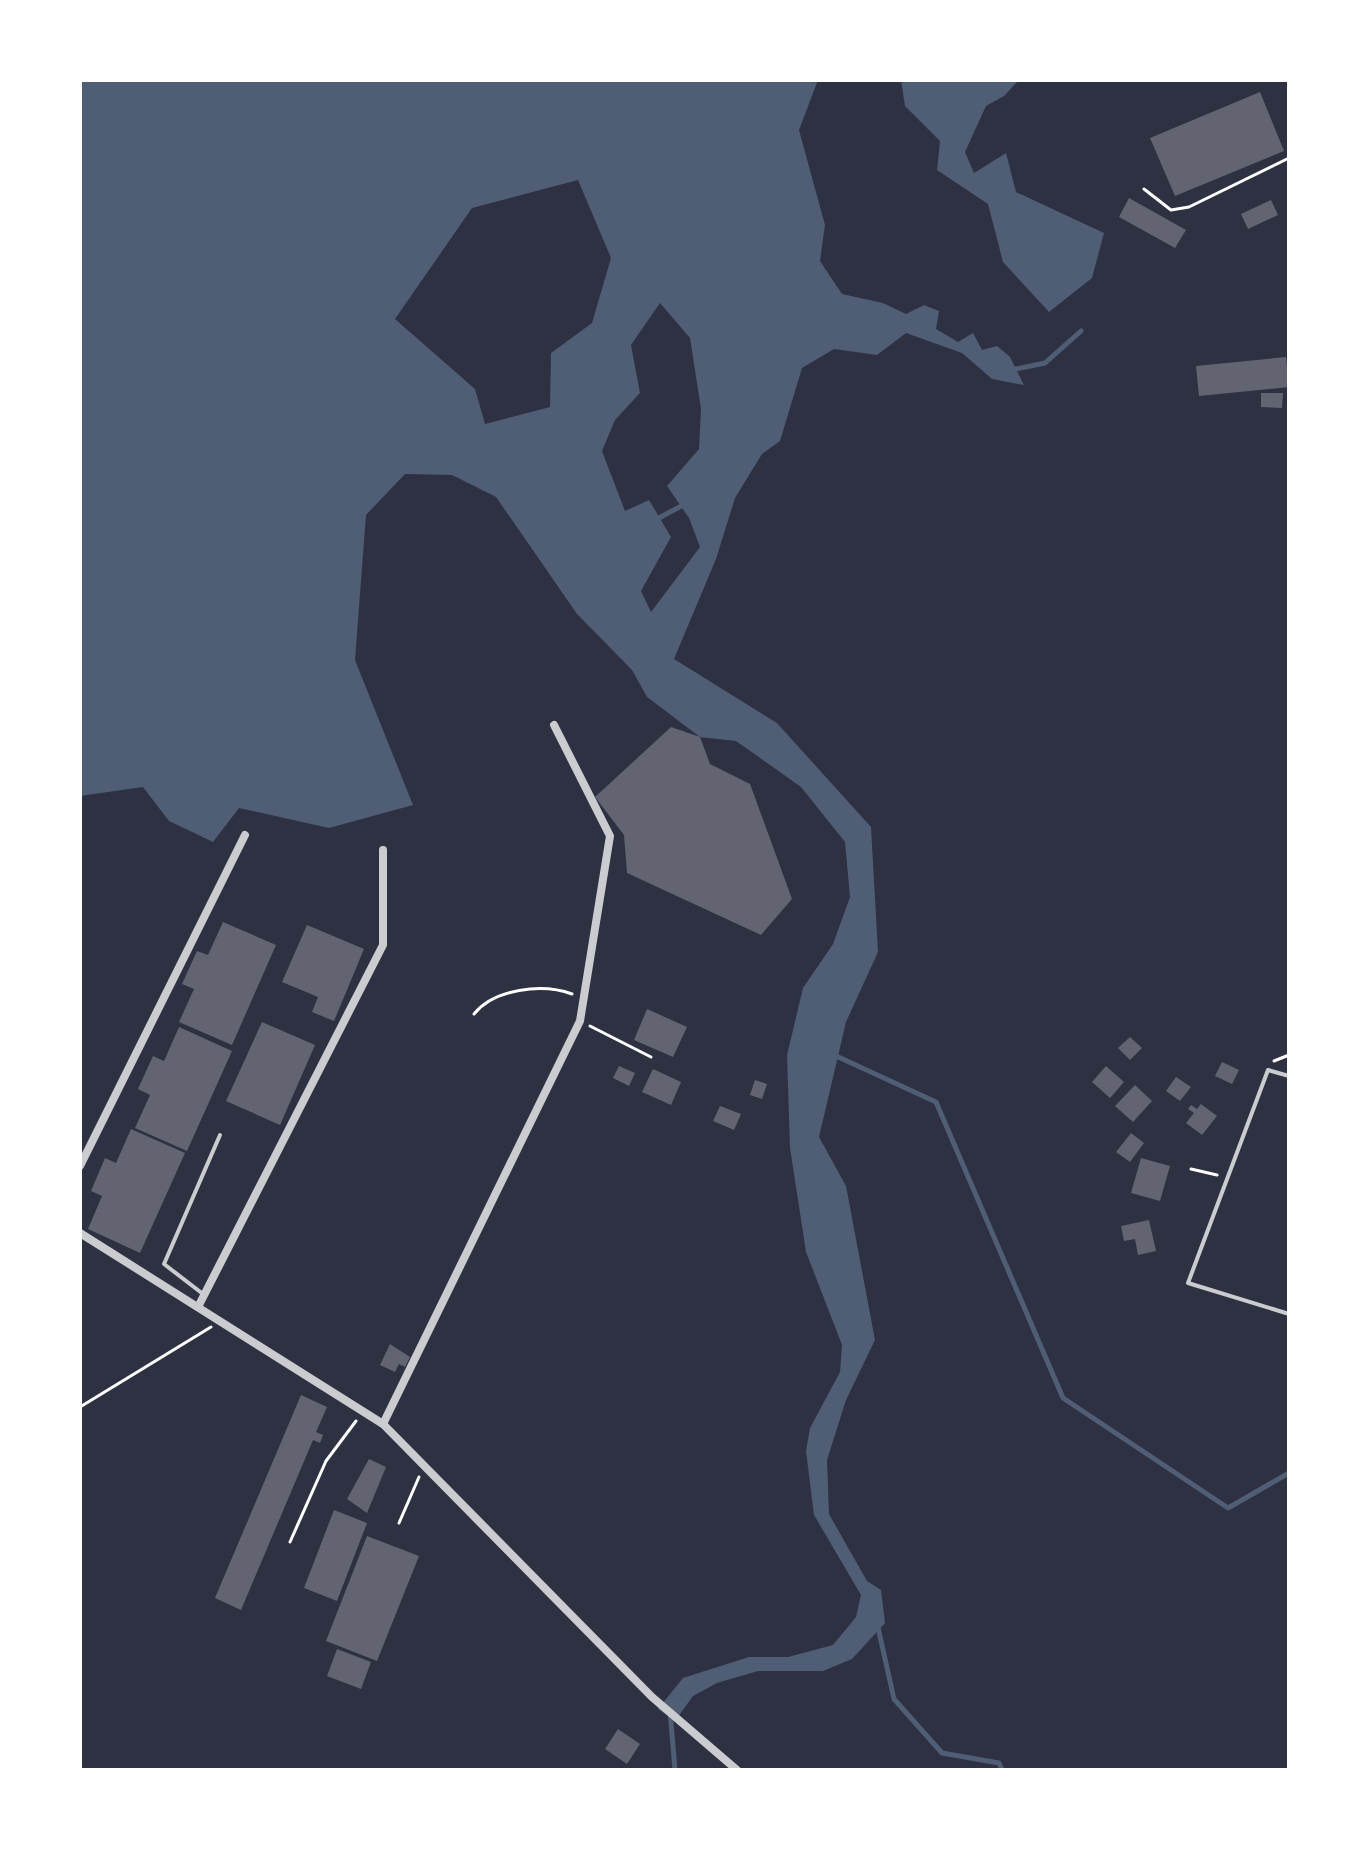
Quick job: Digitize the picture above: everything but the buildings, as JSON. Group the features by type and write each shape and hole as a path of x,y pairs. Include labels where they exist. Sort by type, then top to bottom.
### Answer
{"street":[{"path":"383,1424 580,1021 610,836 554,725"},
{"path":"80,1166 245,835"},
{"path":"198,1307 383,945 383,850"},
{"path":"80,1233 383,1424 652,1697 737,1770"}],"lane":[{"path":"1289,1076 1268,1070 1188,1283 1289,1314"},
{"path":"205,1295 164,1264 220,1135"}],"path":[{"path":"1144,189 1171,210 1189,207 1289,158"},
{"path":"474,1014 485,1000 553,987 584,997"},
{"path":"580,1021 651,1057"},
{"path":"80,1407 221,1321"},
{"path":"290,1542 326,1461 364,1412"},
{"path":"399,1523 424,1466"}],"water":[{"path":"80,80 818,80 799,130 825,225 820,261 842,294 883,303 906,314 924,305 939,311 936,329 958,342 973,333 982,350 997,346 1010,357 1024,385 992,379 962,353 906,333 877,355 834,349 802,368 780,441 762,454 735,498 716,559 674,659 777,723 871,827 878,952 846,1022 819,1137 846,1186 875,1340 846,1400 827,1460 829,1514 867,1581 881,1590 885,1623 852,1659 823,1671 758,1671 717,1683 693,1696 675,1721 658,1709 683,1678 749,1657 788,1657 833,1645 856,1617 861,1595 814,1515 806,1451 810,1428 840,1372 842,1345 806,1252 790,1148 787,1055 803,988 833,944 850,897 845,842 801,787 736,741 700,737 647,697 632,670 577,614 496,497 452,475 405,474 366,515 355,660 413,805 329,828 239,808 213,842 169,821 143,787 80,796","holes":["578,180 611,258 592,323 551,353 550,407 485,424 475,389 395,319 472,208","660,303 690,338 701,409 699,449 667,486 689,518 700,547 651,612 641,591 671,537 649,500 625,511 602,451 615,420 640,393 631,345"]},
{"path":"901,80 1019,80 1004,96 986,106 965,152 974,173 1006,153 1016,192 1104,233 1092,278 1049,312 1003,262 988,204 937,170 940,141 905,106"}],"waterway":[{"path":"1011,370 1045,363 1081,331"},
{"path":"655,520 685,504"},
{"path":"834,1055 936,1102 1063,1398 1228,1508 1289,1473"},
{"path":"877,1623 894,1699 942,1753 999,1763 1002,1770"},
{"path":"670,1711 675,1770"}]}
